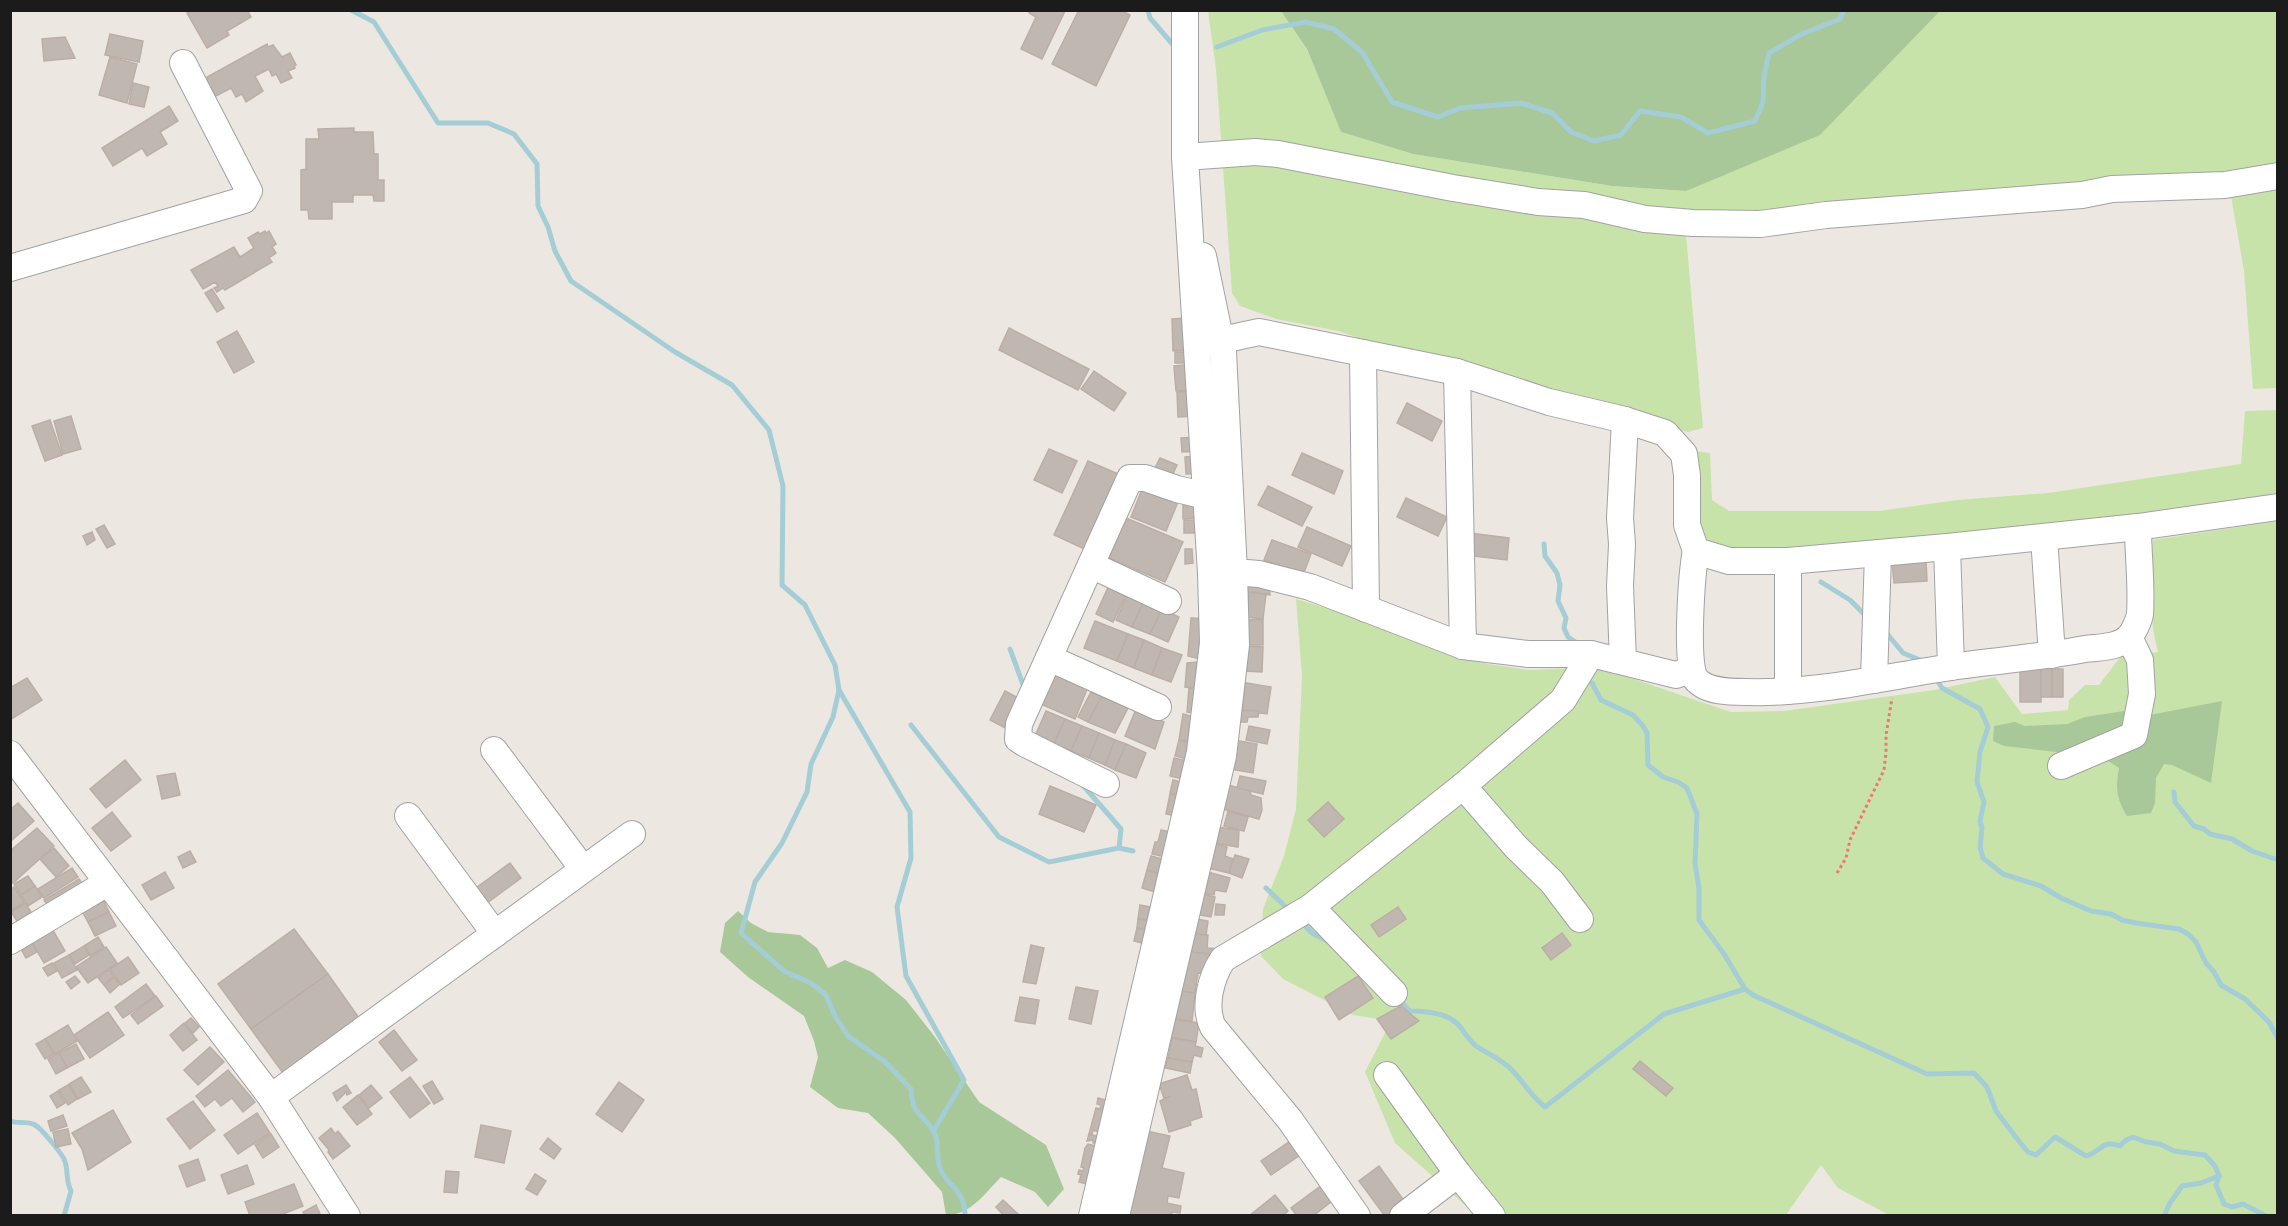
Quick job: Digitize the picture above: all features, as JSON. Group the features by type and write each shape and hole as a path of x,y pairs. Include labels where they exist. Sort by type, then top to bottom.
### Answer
{"street":[{"path":"1092,1215 1200,752 1213,643 1211,573 1186,169 1185,10"},
{"path":"10,268 248,197 249,190 183,63"},
{"path":"1186,169 1255,152 1278,154 1393,178 1538,202 1584,205 1645,219 1724,224 1760,224 1826,215 2082,195 2112,189 2225,185 2277,176"},
{"path":"1116,1215 1223,756 1236,645 1222,340 1186,169"},
{"path":"1222,340 1259,332 1457,372 1549,402 1625,420 1665,433 1684,454 1687,475 1687,525 1696,551 1693,568 1691,670 1696,679 1717,690 1788,691 2117,644 2129,637 2140,616 2138,527"},
{"path":"1363,353 1366,609"},
{"path":"1457,372 1463,646"},
{"path":"1623,661 1620,518 1625,420"},
{"path":"1106,784 1018,739 1019,724 1130,478 1145,478 1206,496"},
{"path":"1696,551 1729,561 1788,561 1947,548 2138,527 2277,507"},
{"path":"2044,537 2052,655"},
{"path":"1947,548 1952,668"},
{"path":"1878,554 1885,678"},
{"path":"1788,561 1788,691"},
{"path":"1091,565 1168,601"},
{"path":"1234,573 1259,574 1310,587 1463,646 1528,654 1591,654 1676,675 1691,670"},
{"path":"2061,766 2134,735 2142,694 2140,660 2129,637"},
{"path":"1357,1215 1290,1120 1213,1027 1208,1017 1212,988 1219,966 1223,959 1296,918 1311,907 1463,786 1563,700 1591,654"},
{"path":"1049,658 1158,707"},
{"path":"494,750 583,869"},
{"path":"10,754 271,1097 347,1215"},
{"path":"1463,786 1516,847 1552,882 1580,919"},
{"path":"408,816 495,934"},
{"path":"271,1097 632,834"},
{"path":"10,941 106,883"},
{"path":"1311,907 1394,993"},
{"path":"1387,1075 1458,1174 1492,1215"},
{"path":"1403,1215 1458,1174"}],"path":[{"path":"1837,873 1846,858 1850,840 1884,770 1886,735 1893,690 1897,683 1885,678"}],"green space":[{"path":"1208,11 1281,11 1307,49 1341,132 1413,154 1612,186 1686,191 1937,11 2277,11 2277,388 2253,389 2244,271 2227,173 1686,235 1703,428 1688,432 1425,360 1338,331 1276,319 1240,306 1232,293 1216,69"},
{"path":"1281,11 1940,11 1820,135 1686,191 1612,186 1413,154 1341,132 1307,49"},
{"path":"2277,410 2277,499 1767,556 1703,546 1691,519 1694,451 1710,453 1712,500 1729,511 1879,511 1957,500 2048,493 2241,464 2245,411"},
{"path":"2277,521 2277,1215 1889,1215 1838,1188 1821,1165 1786,1215 1488,1215 1465,1205 1395,1143 1365,1072 1391,1021 1353,1015 1283,979 1261,956 1263,909 1284,856 1296,809 1302,676 1296,599 1339,612 1446,654 1488,664 1530,670 1571,668 1607,670 1731,712 1784,711 1934,690 1995,677 2022,714 2068,710 2069,700 2085,685 2099,685 2121,656 2158,652 2150,596 2153,540"},
{"path":"2222,701 2211,783 2172,765 2164,764 2156,778 2155,803 2151,813 2127,816 2118,794 2119,768 2102,757 2004,746 1993,741 1994,726 2015,722 2025,726 2067,724 2085,717 2124,711 2150,715"},
{"path":"738,911 751,923 768,932 800,935 817,948 828,968 845,960 872,972 906,1000 935,1037 979,1102 1046,1145 1064,1189 1048,1207 1035,1192 1001,1177 970,1208 946,1215 942,1192 895,1138 868,1113 838,1108 810,1087 818,1057 804,1016 748,977 720,952 725,923"}],"building":[{"path":"192,10 247,10 251,17 227,31 229,35 207,48 187,13"},
{"path":"1030,10 1065,11 1042,59 1021,49 1036,17 1029,13"},
{"path":"1079,10 1121,10 1130,15 1096,86 1052,64"},
{"path":"110,34 143,41 139,62 105,55"},
{"path":"65,37 75,58 44,61 42,39"},
{"path":"267,44 268,47 273,45 282,57 290,53 296,65 288,71 292,78 281,83 276,74 272,76 269,69 255,76 263,91 246,102 242,94 236,97 231,88 216,96 211,87 208,88 205,81 207,77"},
{"path":"110,57 137,64 127,103 99,95"},
{"path":"133,83 149,87 144,107 129,104"},
{"path":"169,106 178,121 160,132 167,144 147,156 142,148 113,166 102,148"},
{"path":"354,128 354,132 373,132 374,154 378,154 378,180 384,180 384,201 374,201 373,195 353,195 353,202 332,202 332,219 309,219 308,210 301,210 301,170 306,169 306,139 319,139 318,129"},
{"path":"265,231 266,233 269,231 276,244 272,247 276,253 269,258 272,262 225,290 223,288 217,292 214,288 218,286 215,282 203,289 191,270 234,247 240,257 254,248 248,238"},
{"path":"212,289 224,308 217,312 205,293"},
{"path":"1186,318 1188,350 1173,351 1172,319"},
{"path":"1009,328 1089,369 1078,390 999,350"},
{"path":"237,331 254,362 234,373 217,342"},
{"path":"1175,352 1190,352 1190,363 1175,363"},
{"path":"1195,364 1191,390 1176,391 1174,366"},
{"path":"1094,371 1126,393 1114,411 1081,389"},
{"path":"1195,391 1196,416 1178,417 1177,392"},
{"path":"1407,403 1442,421 1432,441 1397,423"},
{"path":"71,416 81,449 63,454 54,421"},
{"path":"50,420 62,455 45,461 32,426"},
{"path":"1199,437 1200,451 1182,452 1181,438"},
{"path":"1049,449 1077,461 1062,493 1034,480"},
{"path":"1302,453 1343,471 1334,494 1292,475"},
{"path":"1202,456 1204,473 1186,474 1185,457"},
{"path":"1160,458 1177,465 1171,478 1154,470"},
{"path":"1088,461 1125,477 1091,552 1054,535"},
{"path":"1268,486 1312,507 1302,526 1258,505"},
{"path":"1143,487 1178,502 1166,531 1131,517"},
{"path":"1406,498 1447,517 1438,536 1397,517"},
{"path":"1183,503 1186,503 1186,506 1205,504 1206,517 1183,519"},
{"path":"1126,518 1183,542 1165,582 1109,558"},
{"path":"1184,520 1206,520 1206,533 1184,533"},
{"path":"104,525 115,544 107,548 96,529"},
{"path":"1307,527 1351,546 1342,566 1298,547"},
{"path":"92,532 95,540 87,545 83,536"},
{"path":"1469,533 1509,538 1507,560 1466,555"},
{"path":"1272,540 1311,554 1303,575 1264,560"},
{"path":"1185,549 1192,549 1193,563 1185,564"},
{"path":"1926,561 1927,581 1894,583 1892,563"},
{"path":"1246,581 1269,582 1270,595 1244,592"},
{"path":"1110,583 1128,591 1113,622 1096,614"},
{"path":"1249,592 1266,594 1263,619 1246,617"},
{"path":"1128,594 1144,601 1132,627 1116,620"},
{"path":"1144,601 1162,609 1150,634 1132,627"},
{"path":"1162,609 1179,617 1168,642 1150,634"},
{"path":"1191,618 1211,619 1208,661 1188,656"},
{"path":"1263,619 1263,645 1246,645 1245,620"},
{"path":"1095,621 1128,634 1117,661 1084,648"},
{"path":"1128,634 1144,640 1134,668 1117,661"},
{"path":"1144,640 1162,648 1152,675 1134,668"},
{"path":"1245,646 1263,647 1262,672 1244,671"},
{"path":"1162,648 1182,655 1171,682 1152,675"},
{"path":"1208,661 1202,689 1185,687 1187,663"},
{"path":"2020,667 2041,667 2041,702 2020,702"},
{"path":"2041,667 2052,667 2052,697 2041,697"},
{"path":"2052,669 2063,669 2063,697 2052,697"},
{"path":"1054,673 1088,687 1075,719 1041,704"},
{"path":"27,678 42,700 10,720 10,688"},
{"path":"1241,682 1271,687 1267,714 1237,710"},
{"path":"1189,688 1202,689 1203,714 1187,712"},
{"path":"1005,691 1026,702 1011,731 990,720"},
{"path":"1091,692 1102,696 1088,722 1078,717"},
{"path":"1102,696 1128,708 1115,733 1088,722"},
{"path":"1136,709 1164,722 1155,749 1125,736"},
{"path":"1237,710 1259,711 1258,717 1248,717 1247,722 1237,722"},
{"path":"1046,711 1065,719 1054,744 1035,736"},
{"path":"1183,714 1202,719 1193,742 1179,740"},
{"path":"1065,719 1082,726 1071,751 1054,744"},
{"path":"1082,726 1099,733 1089,758 1071,751"},
{"path":"1249,726 1270,730 1267,744 1246,740"},
{"path":"1099,733 1115,740 1105,765 1089,758"},
{"path":"1115,740 1126,744 1115,770 1105,765"},
{"path":"1179,740 1199,745 1195,761 1175,756"},
{"path":"1234,740 1257,744 1253,773 1229,769"},
{"path":"1126,744 1146,753 1136,778 1115,770"},
{"path":"1174,758 1192,762 1187,780 1170,776"},
{"path":"125,760 141,780 106,808 90,789"},
{"path":"175,773 180,795 162,799 157,776"},
{"path":"1240,776 1266,781 1263,794 1237,788"},
{"path":"1173,780 1190,784 1188,797 1170,793"},
{"path":"1225,784 1250,791 1251,795 1261,798 1262,810 1259,819 1219,808"},
{"path":"1050,786 1096,805 1084,832 1039,814"},
{"path":"1170,794 1186,798 1181,817 1166,814"},
{"path":"1328,802 1344,819 1324,837 1308,820"},
{"path":"18,803 34,821 11,841 10,810"},
{"path":"1228,811 1248,817 1244,831 1224,826"},
{"path":"112,812 131,836 111,851 92,828"},
{"path":"1217,827 1239,830 1238,847 1214,843"},
{"path":"37,828 54,846 13,883 10,880 10,851"},
{"path":"1161,830 1177,833 1174,859 1152,854"},
{"path":"1211,842 1227,847 1225,856 1233,859 1229,873 1204,867"},
{"path":"54,848 69,866 56,877 40,859"},
{"path":"190,851 196,862 183,868 178,857"},
{"path":"1235,855 1249,859 1242,878 1229,873"},
{"path":"1151,856 1174,862 1171,876 1147,870"},
{"path":"510,863 521,878 483,906 472,891"},
{"path":"72,868 78,877 44,898 38,889"},
{"path":"1147,870 1165,876 1165,895 1142,888"},
{"path":"1204,871 1230,878 1226,892 1215,890 1214,895 1200,893"},
{"path":"165,872 174,888 151,900 142,885"},
{"path":"28,876 35,886 21,895 14,884"},
{"path":"79,879 85,888 51,910 44,900"},
{"path":"35,886 42,897 28,906 21,895"},
{"path":"14,887 24,902 11,911 10,890"},
{"path":"1198,893 1215,897 1211,917 1194,914"},
{"path":"104,901 109,912 88,922 82,911"},
{"path":"25,903 31,912 17,921 11,912"},
{"path":"1216,904 1225,905 1224,915 1215,915"},
{"path":"1140,905 1151,907 1148,920 1138,919"},
{"path":"1398,907 1406,919 1379,937 1371,925"},
{"path":"109,912 116,926 95,936 88,922"},
{"path":"1192,918 1208,921 1206,935 1192,934"},
{"path":"1138,919 1158,922 1155,932 1137,928"},
{"path":"51,927 65,951 44,963 30,939"},
{"path":"1137,928 1155,933 1153,946 1134,941"},
{"path":"294,929 328,974 251,1029 218,984"},
{"path":"1562,933 1571,945 1551,960 1542,948"},
{"path":"1192,934 1208,935 1207,948 1219,949 1216,955 1189,952"},
{"path":"98,937 104,947 90,956 84,946"},
{"path":"32,943 37,952 26,958 21,949"},
{"path":"1031,945 1044,948 1036,984 1023,982"},
{"path":"84,946 89,955 75,964 69,955"},
{"path":"106,947 117,963 88,983 76,967"},
{"path":"1185,951 1216,955 1214,974 1198,973 1195,993 1181,992"},
{"path":"69,955 77,970 62,978 54,963"},
{"path":"128,957 139,973 121,985 110,969"},
{"path":"52,963 57,971 48,976 43,968"},
{"path":"109,970 114,977 104,985 98,978"},
{"path":"328,974 359,1018 283,1073 251,1029"},
{"path":"75,976 80,982 71,989 66,982"},
{"path":"1358,976 1373,998 1339,1020 1325,997"},
{"path":"114,977 120,984 110,993 104,985"},
{"path":"146,984 155,996 123,1018 115,1007"},
{"path":"1076,987 1098,991 1091,1024 1069,1019"},
{"path":"1178,991 1195,993 1192,1021 1174,1019"},
{"path":"156,996 163,1006 138,1024 131,1015"},
{"path":"1020,997 1039,1000 1035,1024 1015,1021"},
{"path":"1401,1006 1419,1021 1391,1039 1377,1019"},
{"path":"108,1012 124,1035 90,1058 74,1035"},
{"path":"191,1018 199,1027 193,1033 184,1024"},
{"path":"1172,1019 1199,1023 1196,1042 1169,1037"},
{"path":"184,1023 197,1040 183,1051 170,1035"},
{"path":"68,1025 77,1041 55,1054 45,1039"},
{"path":"394,1030 417,1060 402,1071 379,1042"},
{"path":"1172,1038 1196,1042 1195,1046 1203,1048 1201,1057 1194,1055 1192,1062 1168,1058"},
{"path":"45,1039 54,1054 45,1059 36,1044"},
{"path":"76,1044 84,1059 67,1068 59,1053"},
{"path":"210,1047 224,1062 198,1085 184,1070"},
{"path":"59,1053 67,1068 56,1074 48,1059"},
{"path":"1168,1058 1192,1062 1190,1073 1165,1068"},
{"path":"1640,1061 1673,1088 1666,1096 1633,1069"},
{"path":"228,1070 255,1102 243,1112 232,1098 221,1106 215,1099 205,1107 196,1096"},
{"path":"1187,1075 1192,1090 1196,1089 1202,1117 1190,1121 1191,1125 1169,1132 1160,1101 1171,1096 1164,1098 1159,1084"},
{"path":"81,1077 91,1092 78,1099 69,1084"},
{"path":"410,1077 430,1103 410,1118 390,1092"},
{"path":"432,1081 443,1099 434,1104 423,1086"},
{"path":"619,1082 644,1100 622,1132 596,1114"},
{"path":"68,1085 77,1099 68,1105 59,1090"},
{"path":"346,1085 351,1093 347,1095 346,1092 337,1101 333,1093"},
{"path":"371,1085 382,1098 369,1108 359,1095"},
{"path":"58,1091 65,1103 57,1108 50,1096"},
{"path":"358,1095 372,1114 357,1125 343,1107"},
{"path":"1098,1098 1113,1102 1106,1138 1097,1136 1098,1132 1093,1130 1092,1135 1089,1134 1096,1108 1100,1109 1101,1105 1097,1104"},
{"path":"193,1101 215,1130 190,1149 167,1119"},
{"path":"113,1110 131,1142 88,1170 82,1149 72,1133"},
{"path":"257,1113 270,1133 238,1154 224,1135"},
{"path":"63,1115 67,1126 51,1131 48,1121"},
{"path":"481,1125 511,1131 504,1163 475,1157"},
{"path":"331,1128 335,1134 338,1131 350,1146 333,1159 319,1138"},
{"path":"68,1129 71,1144 56,1147 53,1132"},
{"path":"1142,1130 1170,1136 1162,1168 1184,1173 1179,1198 1168,1196 1167,1203 1181,1206 1180,1213 1172,1212 1171,1216 1122,1216"},
{"path":"271,1134 279,1147 263,1158 255,1145"},
{"path":"1089,1134 1097,1136 1096,1140 1099,1140 1095,1186 1079,1182 1081,1175 1078,1174 1079,1170 1083,1171 1084,1168 1081,1167 1085,1148 1088,1144 1096,1146 1093,1140 1087,1141"},
{"path":"1296,1137 1306,1151 1271,1175 1261,1161"},
{"path":"548,1138 561,1149 554,1159 540,1149"},
{"path":"198,1159 205,1180 187,1187 179,1166"},
{"path":"247,1165 254,1184 228,1194 221,1175"},
{"path":"1379,1166 1405,1202 1388,1216 1385,1216 1359,1181"},
{"path":"446,1171 459,1172 457,1193 444,1192"},
{"path":"535,1174 546,1181 537,1195 526,1189"},
{"path":"1326,1182 1337,1197 1313,1216 1297,1216 1291,1208"},
{"path":"294,1184 303,1206 278,1216 250,1216 245,1202"},
{"path":"1275,1195 1288,1211 1283,1216 1249,1216"},
{"path":"1003,1200 1018,1214 1016,1216 1004,1216 996,1207"},
{"path":"316,1205 321,1216 305,1216 303,1212"}],"waterway":[{"path":"351,10 374,22 438,123 488,123 514,134 537,164 538,206 548,227 555,251 571,281 675,352 732,385 769,430 783,486 782,585 805,605 835,665 839,690 833,717 811,764 807,792 782,843 755,882 741,933 784,971 811,983 826,995 835,1016 848,1036 884,1061 911,1089 913,1104 936,1136 940,1168 962,1199 965,1216"},
{"path":"1148,10 1150,18 1175,47"},
{"path":"1217,47 1262,30 1306,22 1334,29 1362,52 1392,102 1438,117 1460,108 1521,103 1552,113 1571,132 1594,141 1621,135 1640,111 1681,117 1708,133 1755,121 1763,102 1764,77 1769,53 1802,34 1840,19 1844,10"},
{"path":"1544,544 1545,556 1557,573 1560,585 1558,601 1566,618 1564,628 1568,637 1580,645"},
{"path":"1821,582 1850,600 1867,617"},
{"path":"1884,630 1903,653 1925,662"},
{"path":"1010,649 1025,690"},
{"path":"1935,677 1942,688 1980,709 1988,727 1980,752 1977,782 1984,802 1980,821 1982,828 1980,847 1983,858 2003,874 2041,886 2091,911 2111,914 2122,920 2136,923 2179,929 2188,934 2196,942 2206,963 2221,985 2245,999 2269,1022 2278,1039"},
{"path":"1592,683 1601,700 1633,715 1643,726 1647,733 1648,765 1663,777 1687,788 1697,814 1695,864 1699,888 1699,920 1724,954 1745,989 1753,995 1927,1074 1974,1073 1987,1087 1996,1111 2028,1152 2036,1155 2055,1137 2086,1156 2109,1144 2120,1146 2133,1137 2160,1144 2174,1151 2205,1155 2215,1166 2219,1176 2216,1185 2224,1204 2232,1207 2243,1204 2266,1216"},
{"path":"839,690 910,812 911,858 897,907 906,976 964,1080 934,1130"},
{"path":"911,725 999,837 1049,862 1119,848"},
{"path":"1081,783 1121,829 1119,848 1133,851"},
{"path":"2174,792 2175,802 2194,826 2210,834 2232,839 2252,851 2278,860"},
{"path":"1266,888 1291,912"},
{"path":"1299,920 1312,933 1331,943"},
{"path":"1397,998 1410,1011 1438,1014 1457,1023 1476,1046 1511,1069 1545,1107 1664,1014 1745,989"},
{"path":"10,1121 30,1123 36,1126 64,1159 71,1191 64,1216"},
{"path":"2164,1216 2182,1186 2201,1183 2219,1176"}]}
